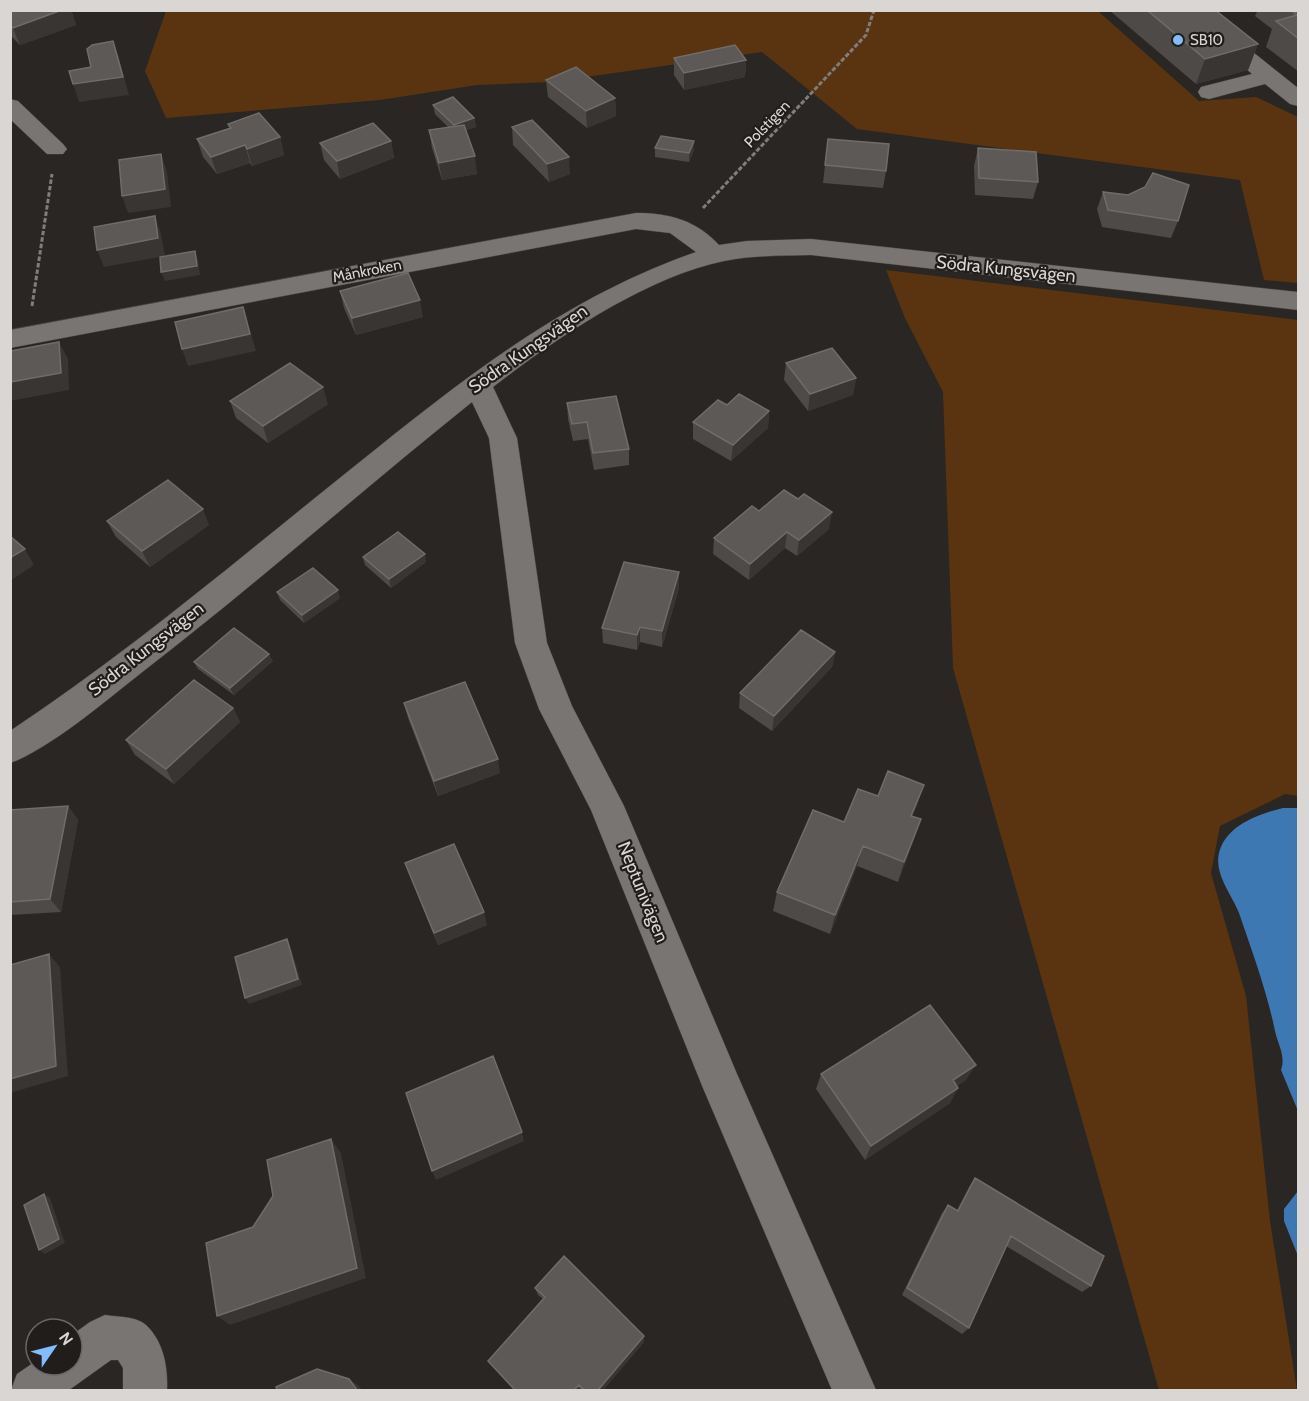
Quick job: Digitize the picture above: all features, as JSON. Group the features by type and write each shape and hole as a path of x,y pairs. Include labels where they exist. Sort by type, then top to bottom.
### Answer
{"street":[{"path":"1186,10 1299,99"},
{"path":"1209,92 1269,76"},
{"path":"10,106 55,149"},
{"name":"Månkroken","path":"19,337 595,228 654,221 684,228 713,255"},
{"name":"Södra Kungsvägen","path":"10,749 46,726 157,642 477,383 545,333 591,305 662,273 713,255 746,250 811,247 1299,301"},
{"name":"Neptunivägen","path":"477,383 503,438 531,644 556,709 608,806 723,1088 854,1390"},
{"path":"84,1353 105,1337 130,1340 145,1363 145,1390"},
{"path":"33,1390 51,1377"}],"path":[{"name":"Polstigen","path":"684,228 866,35 874,10"},
{"path":"19,337 55,149"}],"shaded area":[{"path":"166,11 1098,11 1199,101 1256,97 1298,117 1298,283 1264,280 1240,180 857,129 762,52 551,82 477,85 380,100 166,118 145,71"},
{"path":"886,270 1298,320 1298,796 1285,794 1220,826 1211,873 1246,996 1270,1221 1297,1390 1159,1390 953,668 943,392 905,318"}],"water":[{"path":"1283,808 1298,808 1298,1111 1281,1070 1282,1055 1259,972 1239,913 1221,876 1218,861 1223,843 1236,828 1254,817"},
{"path":"1298,1191 1298,1256 1284,1221 1284,1209"}],"building":[{"path":"10,10 62,10 13,28 10,25"},
{"path":"1147,10 1215,10 1258,44 1205,59"},
{"path":"1291,10 1299,10 1299,39 1276,21 1297,15"},
{"path":"113,41 123,77 73,84 69,71 91,67 87,49 92,45"},
{"path":"735,45 746,60 684,73 674,58"},
{"path":"576,67 615,98 586,111 546,80"},
{"path":"453,97 474,118 454,125 433,105"},
{"path":"259,113 280,137 247,149 245,145 211,157 197,139 231,128 228,124"},
{"path":"532,120 569,157 547,164 512,127"},
{"path":"373,123 391,141 337,161 320,143"},
{"path":"464,125 475,156 439,163 429,130"},
{"path":"661,136 694,141 689,153 655,148"},
{"path":"828,139 889,144 886,171 825,165"},
{"path":"978,148 1036,152 1038,182 979,178"},
{"path":"161,154 165,189 122,196 119,160"},
{"path":"1153,173 1189,185 1178,221 1108,210 1103,192 1128,195 1145,187"},
{"path":"155,216 158,238 97,250 94,227"},
{"path":"195,251 197,266 161,272 160,257"},
{"path":"408,273 420,300 352,318 340,291"},
{"path":"243,307 250,334 182,349 175,322"},
{"path":"59,342 61,373 10,382 10,351"},
{"path":"832,348 856,378 810,394 786,363"},
{"path":"290,363 323,387 263,426 230,401"},
{"path":"739,394 769,411 733,445 693,422 718,400 727,405"},
{"path":"616,396 629,449 593,453 587,422 572,424 567,403"},
{"path":"168,480 203,509 142,551 107,521"},
{"path":"784,490 798,499 804,494 832,512 799,540 787,532 750,564 714,538 752,506 759,511"},
{"path":"398,532 425,554 389,579 363,557"},
{"path":"10,536 25,549 10,558"},
{"path":"624,562 679,572 662,631 640,627 637,635 602,628"},
{"path":"313,568 338,590 302,615 277,592"},
{"path":"234,628 269,654 230,688 194,662"},
{"path":"801,630 835,652 774,716 740,693"},
{"path":"194,680 233,708 166,769 126,740"},
{"path":"465,682 498,759 434,781 404,703"},
{"path":"888,771 924,785 911,816 921,819 904,862 863,846 835,915 777,892 813,810 844,822 858,789 878,796"},
{"path":"68,806 50,899 10,902 10,810"},
{"path":"454,844 484,912 434,933 405,863"},
{"path":"287,939 298,979 245,998 235,957"},
{"path":"49,954 56,1066 10,1079 10,965"},
{"path":"930,1005 976,1065 953,1080 958,1088 871,1146 821,1074"},
{"path":"493,1056 522,1132 432,1171 406,1093"},
{"path":"331,1139 357,1268 217,1316 206,1243 253,1227 273,1196 267,1160"},
{"path":"975,1178 1104,1256 1091,1286 1011,1236 969,1328 907,1288 948,1205 958,1211"},
{"path":"44,1194 59,1239 39,1250 24,1205"},
{"path":"564,1256 644,1336 598,1390 584,1390 579,1385 574,1390 515,1390 488,1361 545,1297 535,1288"},
{"path":"317,1369 349,1379 357,1390 277,1390 276,1387"}],"place":[{"name":"SB10","path":"1178,40"}]}
